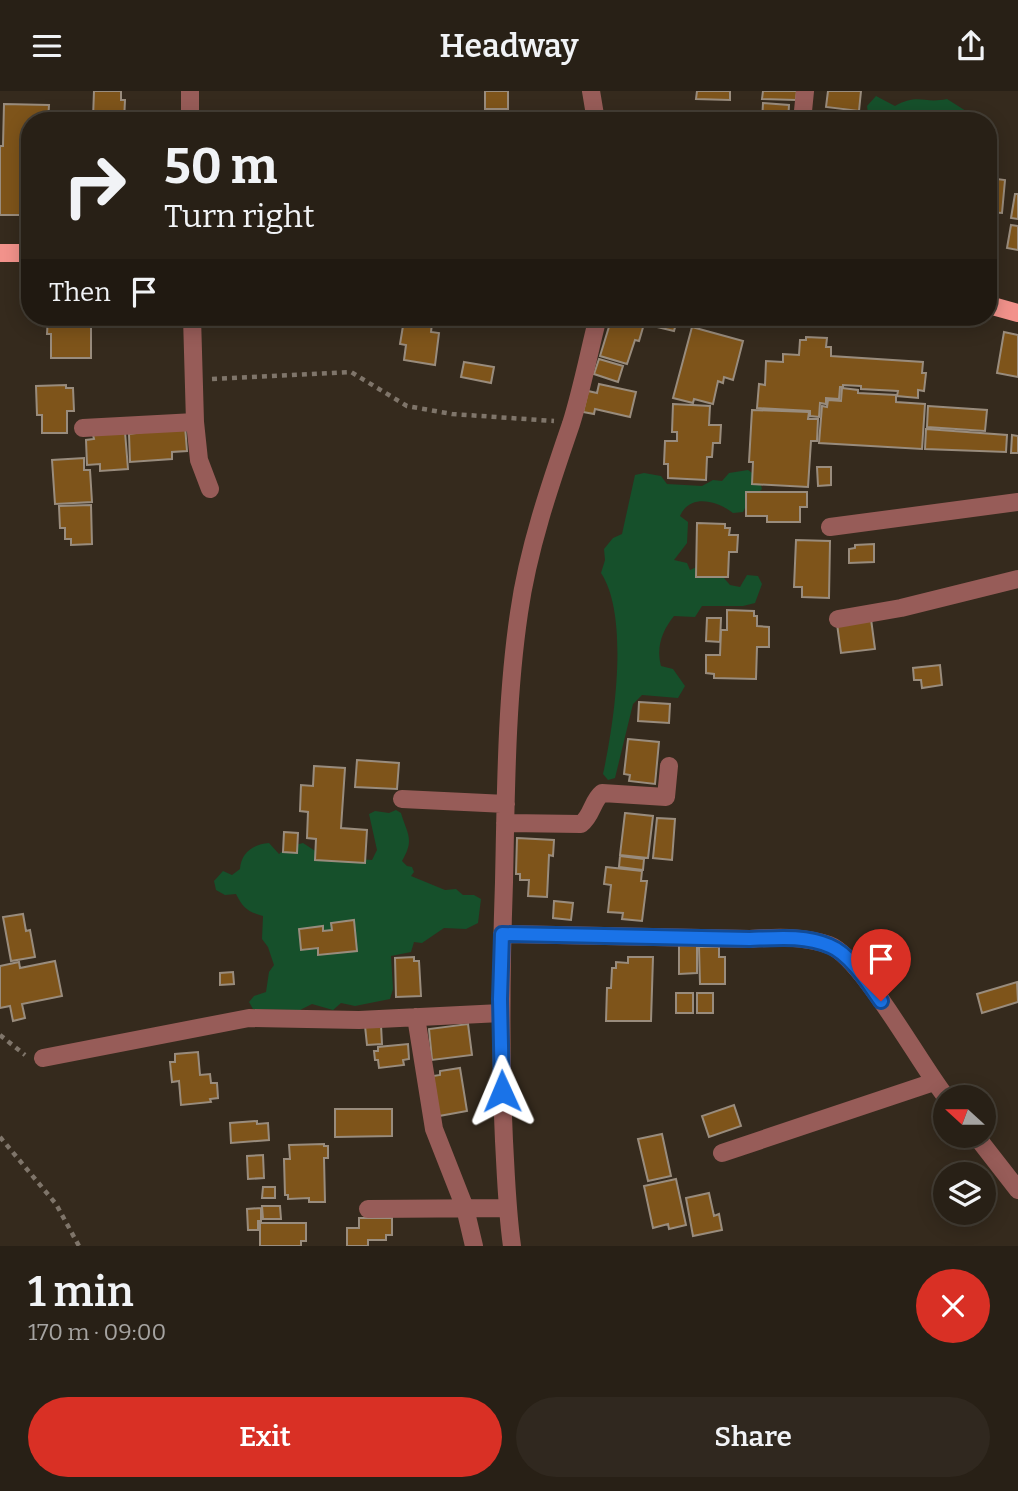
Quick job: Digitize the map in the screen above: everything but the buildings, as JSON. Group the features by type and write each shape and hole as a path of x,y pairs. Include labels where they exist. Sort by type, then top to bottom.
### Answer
{"main road":[{"path":"0,253 21,253"},
{"path":"997,307 1018,313"}],"street":[{"path":"190,91 190,112"},
{"path":"591,91 594,112"},
{"path":"803,112 805,91"},
{"path":"192,326 199,460 210,489"},
{"path":"512,1246 500,1013 512,674 519,611 556,465 572,422 596,326"},
{"path":"83,428 195,422"},
{"path":"830,527 1018,502"},
{"path":"838,619 901,608 1018,579"},
{"path":"505,823 581,824 587,820 598,795 602,793 666,797 669,766"},
{"path":"402,799 506,804"},
{"path":"502,934 750,939 789,937 832,946 862,976 937,1085"},
{"path":"43,1058 249,1018 359,1020 500,1013"},
{"path":"416,1017 434,1129 465,1208 474,1246"},
{"path":"722,1153 934,1081"},
{"path":"985,1148 1018,1190"},
{"path":"368,1209 508,1208"}],"path":[{"path":"194,380 351,372 407,406 452,414 572,422"},
{"path":"0,1035 24,1055 43,1058"},
{"path":"0,1137 56,1204 79,1246"}],"green space":[{"path":"876,96 895,106 916,99 947,99 966,112 868,112 867,106"},
{"path":"748,470 759,478 762,489 743,512 733,513 720,505 705,501 690,504 685,509 680,516 688,522 687,543 674,560 687,563 690,570 701,565 718,571 730,585 740,587 747,575 758,576 762,584 755,603 743,606 702,606 695,617 674,616 661,639 661,666 673,669 685,686 678,698 642,695 633,704 615,778 608,780 603,774 615,700 617,643 610,592 601,573 605,560 604,549 613,538 622,534 635,475 644,473 661,476 667,484 702,486 713,480 722,481 729,473"},
{"path":"396,810 401,813 409,837 402,861 412,867 414,872 411,876 445,890 456,889 463,895 474,895 481,899 478,923 466,929 444,928 422,943 414,942 411,952 391,956 393,989 390,999 355,1006 341,1003 333,1010 312,1004 300,1010 253,1009 249,1002 254,996 266,992 269,972 274,965 262,939 263,916 246,909 236,894 225,895 216,890 214,881 223,871 232,875 240,869 245,854 253,847 269,843 279,854 288,847 303,843 323,856 372,860 377,850 369,814"}],"route":[{"path":"502,1091 502,934 750,939 789,937 832,946 856,967 881,1001"}]}
